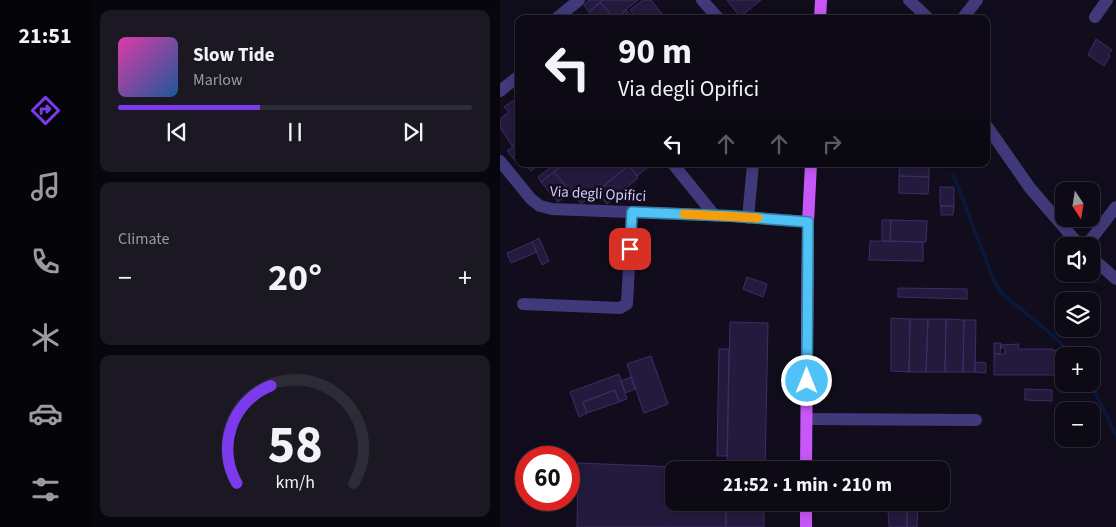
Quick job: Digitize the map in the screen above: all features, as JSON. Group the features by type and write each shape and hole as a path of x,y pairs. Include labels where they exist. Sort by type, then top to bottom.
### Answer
{"main road":[{"path":"820,15 821,0"},
{"path":"806,461 808,222 811,167"},
{"path":"806,511 806,527"}],"street":[{"path":"561,15 579,0"},
{"path":"702,0 715,15"},
{"path":"909,0 926,15"},
{"path":"965,15 977,0"},
{"path":"1095,17 1107,0"},
{"path":"500,91 515,79"},
{"path":"990,131 1030,188 1072,237"},
{"name":"Via degli Opifici","path":"500,161 531,199 540,206 552,209 808,222"},
{"path":"675,167 716,216"},
{"path":"748,218 753,167"},
{"path":"1093,237 1116,207"},
{"path":"523,304 620,308 627,304 632,212"},
{"path":"1100,265 1116,279"},
{"path":"807,419 976,420"}],"building":[{"path":"589,0 603,0 589,12 584,5"},
{"path":"603,0 638,0 620,15 611,15 600,2"},
{"path":"643,0 651,0 663,15 634,15 630,10"},
{"path":"727,0 761,0 742,15 738,15"},
{"path":"600,2 611,15 591,15 589,12"},
{"path":"626,10 630,15 620,15"},
{"path":"1096,39 1112,50 1104,66 1088,55"},
{"path":"515,101 515,144 512,146 500,127 500,119 509,112 504,107"},
{"path":"515,144 515,160 507,151"},
{"path":"528,167 536,167 531,171"},
{"path":"551,167 560,167 541,182 538,177"},
{"path":"560,167 627,167 581,204 554,172"},
{"path":"627,167 630,167 638,178 607,204 597,192"},
{"path":"630,167 648,167 637,176"},
{"path":"900,167 929,167 929,177 899,176"},
{"path":"554,172 571,192 558,202 541,182"},
{"path":"899,176 929,177 928,194 899,193"},
{"path":"940,187 954,187 954,206 940,206"},
{"path":"593,195 596,199 591,204 587,199"},
{"path":"941,206 954,206 953,215 941,215"},
{"path":"882,220 891,220 890,241 882,241"},
{"path":"891,220 927,221 926,242 890,241"},
{"path":"539,238 549,261 542,265 532,242"},
{"path":"870,241 923,242 923,261 869,260"},
{"path":"532,242 537,252 511,263 507,253"},
{"path":"747,277 767,284 763,297 743,289"},
{"path":"898,288 967,289 967,299 898,297"},
{"path":"891,318 910,319 909,372 891,371"},
{"path":"910,319 928,319 926,372 909,372"},
{"path":"928,319 946,319 945,372 926,372"},
{"path":"946,319 964,320 963,372 945,372"},
{"path":"964,320 976,320 975,372 963,372"},
{"path":"730,322 768,323 765,461 727,461"},
{"path":"994,343 1001,343 1000,354 994,354"},
{"path":"1019,344 1018,349 1053,349 1053,351 1055,350 1055,375 994,375 994,354 1005,354 1005,348 1001,348 1001,345"},
{"path":"719,349 729,349 727,456 717,456"},
{"path":"651,356 668,404 644,413 627,364"},
{"path":"975,362 986,363 986,373 975,372"},
{"path":"619,374 627,399 619,402 615,390 583,402 587,413 579,417 570,392"},
{"path":"631,377 635,389 625,393 621,381"},
{"path":"1025,389 1052,390 1052,401 1025,400"},
{"path":"615,390 619,402 587,413 583,402"},
{"path":"580,463 665,467 665,511 726,511 726,527 577,527 577,511 580,511"},
{"path":"726,511 764,511 764,527 726,527"},
{"path":"888,511 907,511 907,527 889,527"},
{"path":"907,511 918,511 917,527 907,527"}],"waterway":[{"path":"953,174 994,281 1001,293 1065,347"},
{"path":"1095,392 1116,435"}],"slow traffic":[{"path":"684,214 758,218"}],"route":[{"path":"630,249 632,212 731,216 808,222 807,381"}]}
